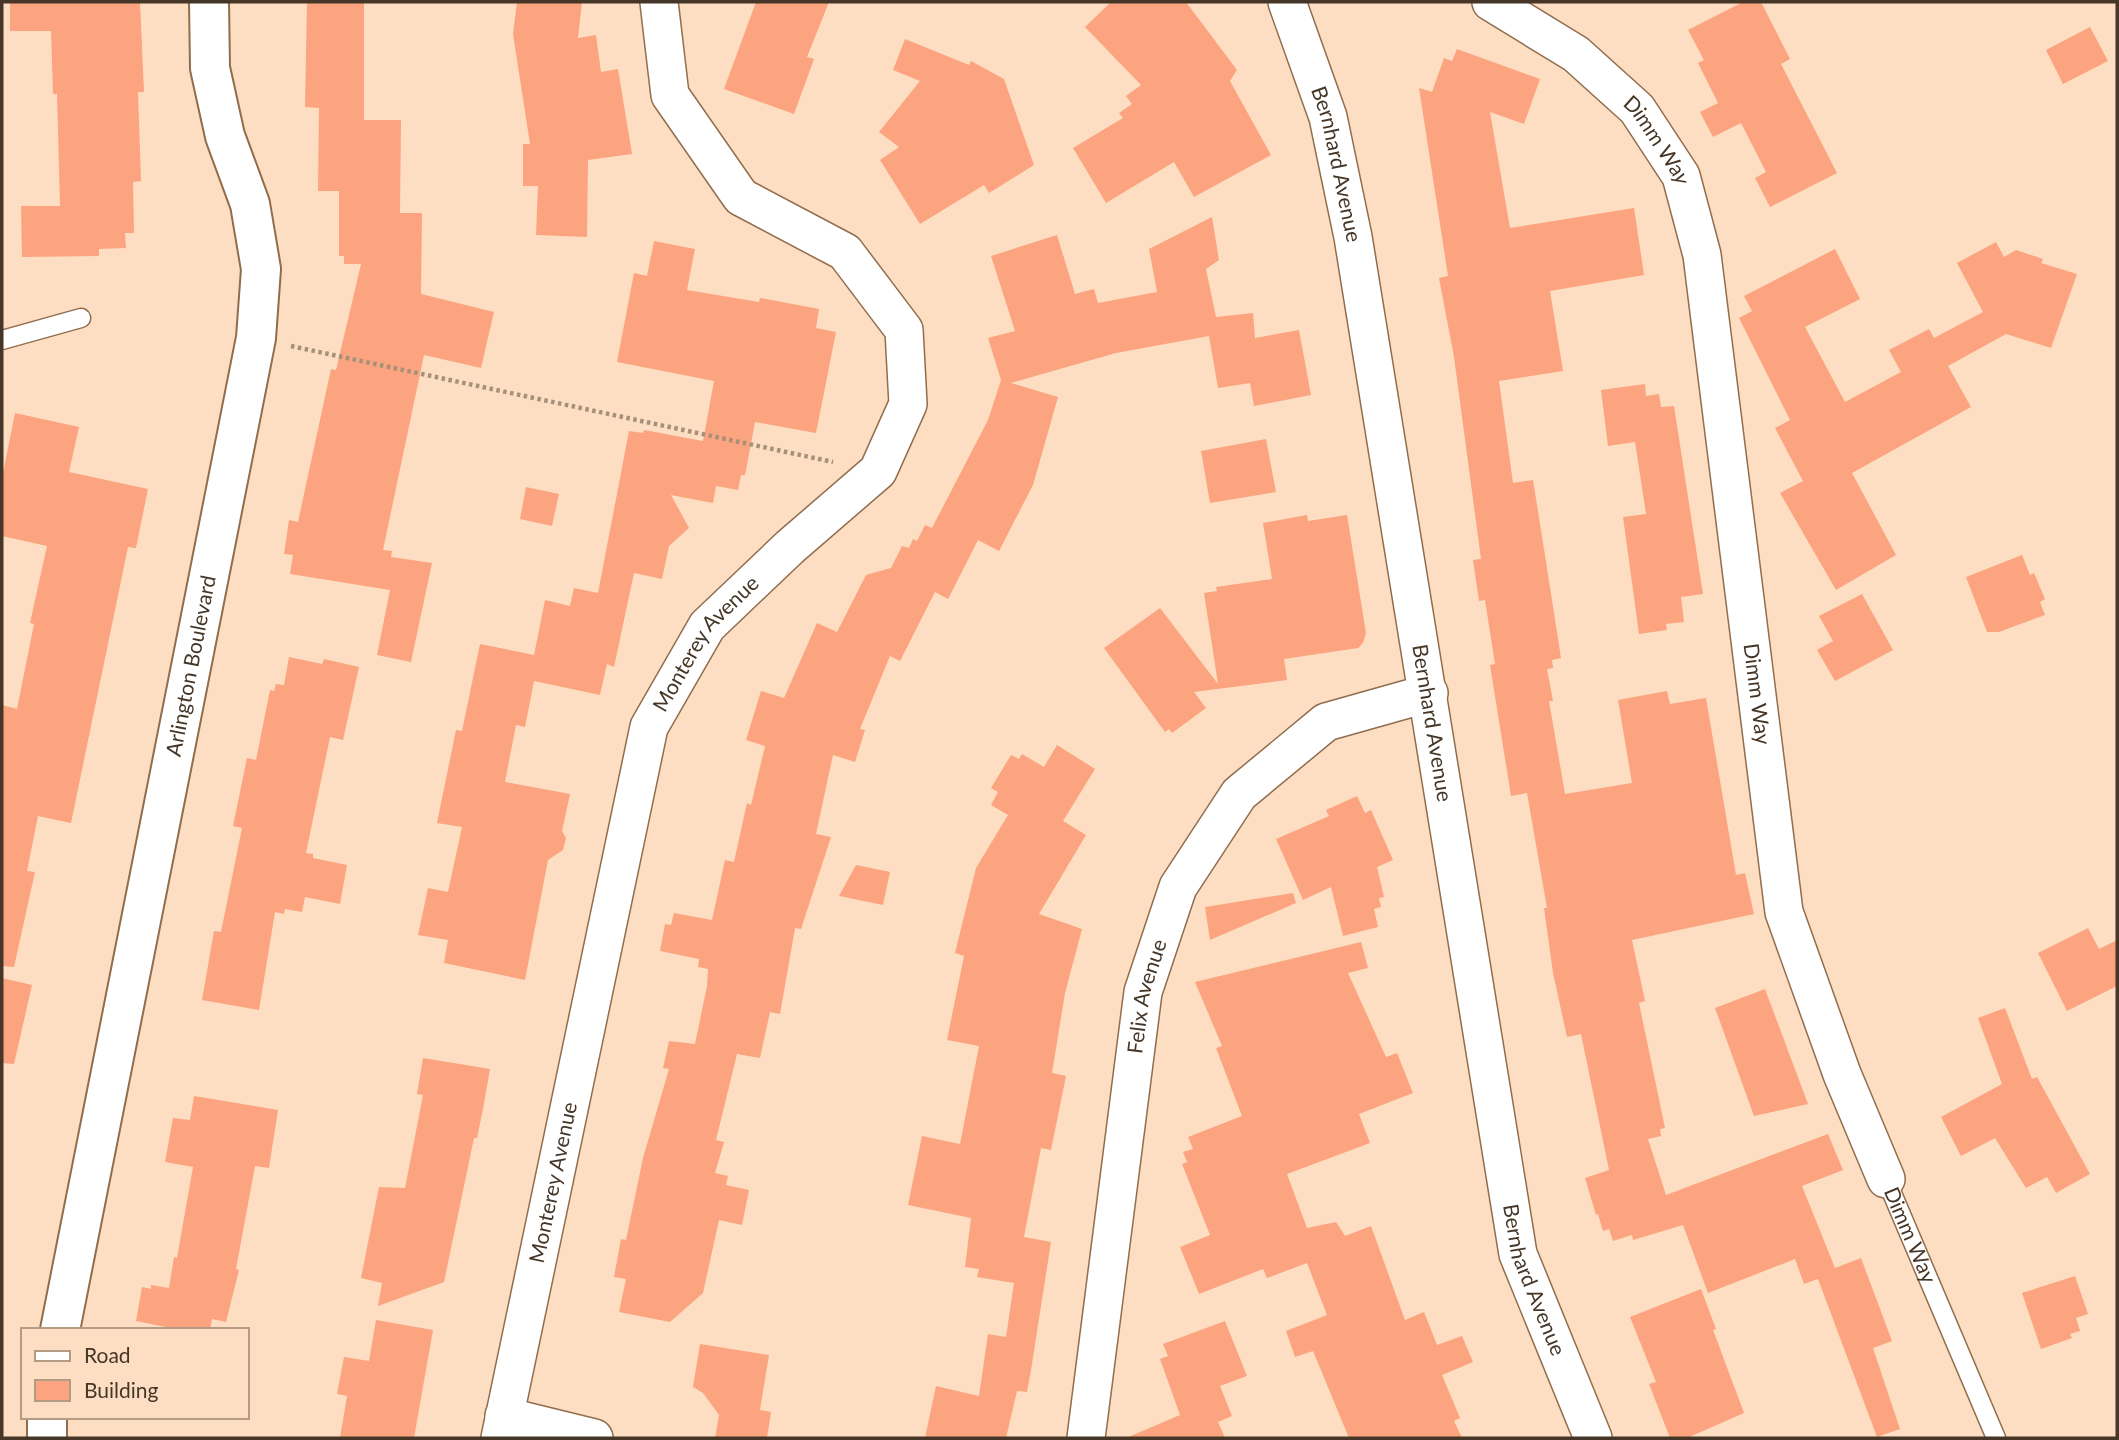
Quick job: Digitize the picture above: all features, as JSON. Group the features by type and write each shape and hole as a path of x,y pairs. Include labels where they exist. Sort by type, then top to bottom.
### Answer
{"main road":[{"name":"Arlington Boulevard","path":"60,1328 256,338 261,269 250,204 225,136 210,68 209,2"},
{"path":"47,1419 47,1438"}],"street":[{"name":"Monterey Avenue","path":"502,1427 649,727 707,626 790,547 878,471 908,404 904,330 845,252 741,197 670,94 659,2"},
{"name":"Bernhard Avenue","path":"1287,2 1328,117 1353,237 1518,1254 1593,1438"},
{"name":"Dimm Way","path":"1491,2 1576,54 1607,81 1637,109 1681,176 1702,255 1784,912 1842,1074 1886,1179"},
{"name":"Felix Avenue","path":"1086,1438 1143,992 1178,887 1239,793 1326,722 1429,693"},
{"path":"502,1427 594,1438"}],"lane":[{"path":"2,340 81,318"},
{"name":"Dimm Way","path":"1886,1179 1996,1438"}],"path":[{"path":"256,338 878,471"}],"building":[{"path":"10,2 140,2 144,92 138,92 141,181 133,182 134,233 125,233 126,248 99,249 99,256 22,257 21,206 60,206 57,94 53,94 51,31 10,31"},
{"path":"307,2 364,2 364,120 401,120 400,213 422,213 421,294 494,312 481,368 424,355 383,550 392,551 391,557 432,563 411,662 377,655 390,590 290,574 293,555 284,554 289,520 298,522 331,369 336,370 361,264 344,264 344,256 339,256 339,191 318,191 319,108 305,107"},
{"path":"517,2 582,2 578,38 596,35 601,72 618,69 632,154 588,160 587,237 536,235 538,186 523,186 523,144 530,144 513,34"},
{"path":"756,2 829,2 807,57 814,59 794,114 724,89"},
{"path":"1111,2 1186,2 1237,70 1230,81 1271,155 1194,197 1174,162 1106,203 1073,148 1123,118 1119,113 1132,104 1126,96 1141,85 1085,27"},
{"path":"1743,2 1761,2 1790,59 1781,64 1837,173 1770,207 1755,178 1766,172 1741,123 1713,137 1700,112 1718,103 1698,63 1704,60 1688,30"},
{"path":"2090,27 2108,61 2063,84 2046,50"},
{"path":"905,39 969,65 971,61 1004,79 1034,165 989,193 984,185 920,224 880,160 899,147 879,132 920,81 893,70"},
{"path":"1457,49 1540,79 1524,124 1490,112 1510,228 1634,208 1644,275 1550,291 1563,371 1499,381 1513,483 1533,480 1561,658 1552,660 1553,668 1547,669 1553,701 1549,701 1565,794 1632,783 1618,700 1667,691 1670,704 1706,698 1736,875 1745,873 1754,914 1632,940 1645,1001 1639,1003 1665,1128 1660,1129 1661,1136 1648,1139 1666,1195 1828,1134 1843,1170 1802,1186 1835,1268 1861,1258 1892,1341 1873,1348 1900,1429 1877,1437 1818,1279 1804,1284 1795,1259 1708,1293 1683,1225 1633,1240 1632,1235 1613,1241 1609,1229 1603,1231 1598,1214 1596,1215 1585,1178 1609,1170 1581,1034 1567,1037 1553,973 1544,908 1547,908 1527,793 1511,796 1490,665 1495,664 1485,600 1479,601 1473,560 1481,559 1454,357 1439,278 1448,276 1419,88 1432,92 1444,58 1452,61"},
{"path":"1212,217 1219,260 1206,269 1216,317 1253,313 1255,338 1299,330 1311,395 1254,406 1250,383 1218,388 1209,336 1116,353 1011,383 1058,397 1033,485 999,551 978,540 948,599 935,592 900,661 890,656 860,729 865,730 855,762 833,755 816,834 831,837 801,929 795,928 780,1014 770,1012 760,1058 737,1054 716,1140 724,1142 715,1173 728,1176 726,1185 749,1190 742,1225 719,1220 703,1293 670,1322 619,1312 626,1279 614,1277 621,1239 626,1240 643,1158 669,1069 663,1068 669,1041 695,1044 707,986 708,969 698,967 699,959 660,951 665,924 671,925 674,913 712,920 725,860 734,862 747,803 751,805 765,746 746,740 761,691 784,698 817,623 837,632 866,575 891,568 902,546 909,548 913,539 917,541 925,525 932,528 988,420 1001,380 988,338 1015,331 991,256 1057,235 1075,294 1094,289 1098,303 1157,292 1149,249"},
{"path":"654,241 695,249 687,290 759,302 760,298 819,309 816,328 836,332 816,433 755,422 745,475 741,475 738,490 716,486 713,503 671,495 689,528 669,546 662,579 634,573 614,667 607,664 600,695 534,681 525,727 516,725 505,782 570,794 562,831 566,838 563,850 548,860 525,980 444,963 448,940 418,935 428,888 448,892 462,827 437,823 456,730 462,731 480,644 534,655 545,600 570,606 574,588 598,593 629,431 643,433 644,430 703,441 714,381 617,362 634,273 647,276"},
{"path":"1996,242 2004,257 2016,250 2043,259 2041,263 2077,274 2051,348 2006,334 1948,366 1971,407 1852,473 1896,555 1836,590 1780,493 1803,481 1775,428 1790,420 1739,318 1752,311 1744,296 1835,249 1860,299 1805,327 1845,402 1901,372 1889,350 1929,329 1934,338 1983,312 1957,263"},
{"path":"1645,384 1646,396 1659,394 1661,407 1674,406 1703,594 1681,597 1684,622 1666,624 1667,630 1639,634 1623,517 1646,514 1635,442 1608,446 1601,390"},
{"path":"15,413 79,427 69,472 148,489 136,548 128,547 71,823 38,816 27,871 35,872 14,967 2,966 2,705 17,709 34,624 30,623 47,546 2,536 2,478"},
{"path":"1266,439 1276,492 1210,503 1201,451"},
{"path":"526,487 559,494 552,526 520,519"},
{"path":"1307,515 1308,521 1347,515 1366,633 1363,643 1358,648 1284,659 1287,680 1194,692 1206,708 1172,733 1169,729 1165,732 1104,648 1160,608 1218,684 1204,593 1217,591 1216,587 1272,579 1263,523"},
{"path":"2022,555 2030,575 2034,573 2045,599 2040,602 2045,615 1999,632 1987,632 1966,577"},
{"path":"1862,594 1893,650 1835,681 1817,650 1833,641 1819,616"},
{"path":"289,657 322,664 324,659 359,667 343,740 330,737 306,853 313,854 313,858 347,865 340,904 305,897 302,912 285,909 284,914 275,912 259,1010 202,1000 214,931 221,932 242,828 233,826 247,758 256,760 270,690 274,691 276,684 284,685"},
{"path":"1057,745 1095,769 1063,821 1086,835 1039,914 1082,929 1065,993 1052,1073 1066,1076 1051,1150 1041,1148 1024,1237 1051,1242 1027,1392 1017,1391 1006,1438 925,1438 936,1386 979,1396 988,1334 1006,1337 1014,1283 977,1277 979,1269 965,1267 971,1218 908,1205 922,1136 960,1144 979,1046 947,1040 964,956 955,953 976,868 1008,815 991,805 998,792 991,788 1011,755 1019,759 1022,754 1044,767"},
{"path":"1357,796 1365,813 1371,810 1393,860 1377,867 1384,897 1379,898 1381,907 1374,909 1378,927 1343,936 1331,887 1303,900 1276,839 1329,816 1326,810"},
{"path":"856,865 890,872 883,905 839,896"},
{"path":"1293,893 1296,903 1210,940 1205,907"},
{"path":"2088,928 2099,949 2117,940 2117,986 2067,1011 2038,953"},
{"path":"1361,942 1368,968 1348,973 1386,1057 1397,1053 1413,1093 1359,1114 1370,1143 1287,1174 1307,1228 1336,1222 1345,1236 1371,1226 1405,1320 1424,1312 1437,1345 1462,1336 1473,1362 1442,1375 1460,1418 1454,1421 1462,1438 1349,1438 1313,1351 1295,1357 1286,1331 1327,1315 1307,1263 1267,1278 1263,1269 1199,1294 1180,1247 1210,1235 1182,1164 1187,1162 1183,1152 1193,1149 1188,1137 1242,1116 1216,1048 1222,1046 1195,982"},
{"path":"2,978 32,985 14,1064 2,1063"},
{"path":"1765,989 1808,1104 1754,1116 1715,1008"},
{"path":"2005,1008 2032,1079 2037,1077 2090,1174 2056,1193 2047,1177 2026,1188 1995,1138 1961,1156 1941,1117 2002,1084 1978,1018"},
{"path":"423,1058 490,1069 483,1109 477,1138 474,1138 444,1282 378,1306 382,1283 361,1278 379,1187 405,1188 423,1095 417,1094"},
{"path":"194,1096 278,1110 269,1168 255,1166 236,1269 239,1270 226,1322 212,1319 210,1328 170,1328 136,1321 142,1287 151,1289 151,1285 169,1288 193,1167 165,1162 173,1118 190,1120"},
{"path":"2075,1276 2088,1314 2076,1318 2080,1331 2070,1334 2072,1338 2041,1349 2022,1293"},
{"path":"1701,1289 1744,1413 1687,1438 1670,1438 1649,1384 1656,1382 1630,1317"},
{"path":"376,1320 433,1330 414,1438 340,1438 347,1396 337,1394 344,1357 369,1361"},
{"path":"1225,1321 1247,1376 1220,1386 1232,1416 1218,1422 1225,1438 1126,1438 1180,1415 1160,1359 1168,1356 1163,1344"},
{"path":"700,1344 769,1355 760,1410 771,1412 767,1438 715,1438 719,1415 703,1393 693,1387"}]}
